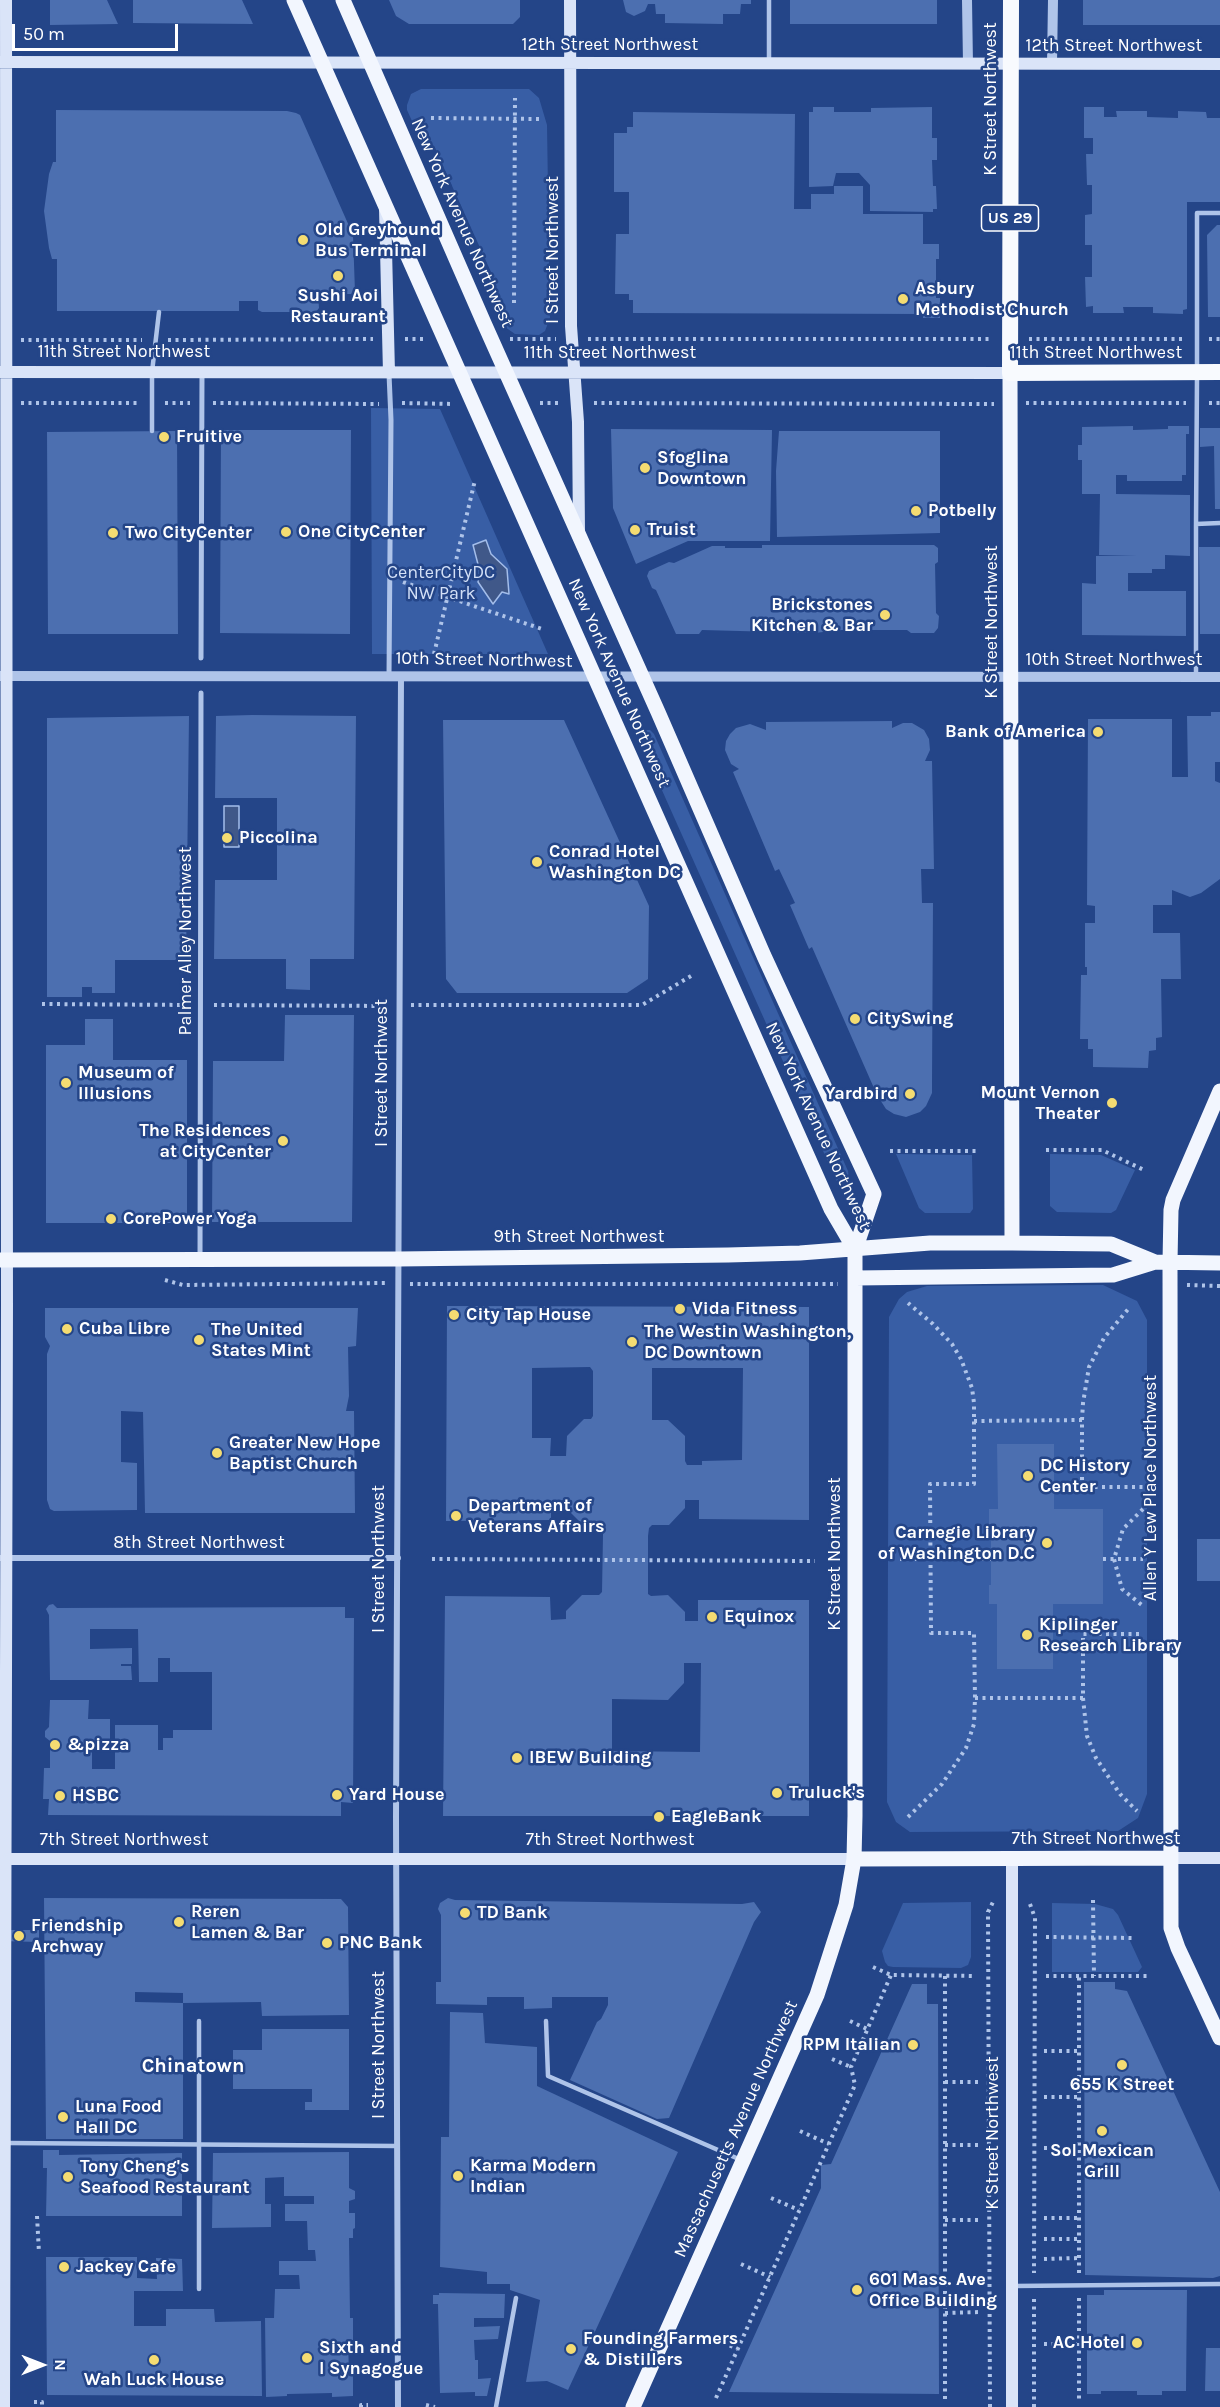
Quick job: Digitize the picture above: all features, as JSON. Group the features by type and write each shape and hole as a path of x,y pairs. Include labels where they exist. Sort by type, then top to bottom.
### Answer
{"highway":[{"path":"1001,0 1011,17"},
{"name":"K Street Northwest","path":"1010,373 1011,0"},
{"name":"11th Street Northwest","path":"1010,373 1220,372"}],"main road":[{"path":"4,2407 5,2143 2,1858 5,404 3,372 6,340 3,62 6,0"},
{"name":"New York Avenue Northwest","path":"294,0 831,1209 855,1250"},
{"name":"New York Avenue Northwest","path":"343,0 764,956 874,1194 855,1250"},
{"name":"I Street Northwest","path":"570,0 571,326 578,422 579,536"},
{"name":"12th Street Northwest","path":"3,62 1220,64"},
{"path":"385,207 389,373"},
{"name":"11th Street Northwest","path":"3,372 1010,373"},
{"name":"K Street Northwest","path":"1010,373 1012,1243"},
{"path":"1162,1262 1173,1200 1220,1090"},
{"name":"9th Street Northwest","path":"3,1260 738,1255 855,1250 930,1243 1012,1243 1111,1244 1162,1262"},
{"name":"K Street Northwest","path":"854,1859 855,1250"},
{"name":"9th Street Northwest","path":"855,1278 1113,1275 1162,1262 1220,1263"},
{"name":"Allen Y Lew Place Northwest","path":"1162,1262 1170,1858"},
{"name":"7th Street Northwest","path":"2,1858 396,1860 1220,1858"},
{"name":"K Street Northwest","path":"1012,1858 1014,2286 1012,2407"},
{"path":"1170,1858 1171,1928 1220,2038"},
{"name":"Massachusetts Avenue Northwest","path":"633,2407 825,1975 846,1905 854,1859"}],"street":[{"name":"K Street Northwest","path":"967,0 968,64"},
{"path":"1052,64 1053,0"},
{"path":"201,658 202,372"},
{"path":"389,373 389,676"},
{"name":"10th Street Northwest","path":"3,676 1220,677"},
{"name":"I Street Northwest","path":"398,2407 396,1860 401,676"},
{"name":"Palmer Alley Northwest","path":"200,1260 201,693"},
{"name":"8th Street Northwest","path":"3,1557 398,1558"}],"lane":[{"path":"769,0 769,63"},
{"path":"1196,677 1197,213 1220,213"},
{"path":"152,431 152,372 159,312"},
{"path":"1196,524 1220,524"},
{"path":"199,2021 199,2289"},
{"path":"546,2021 548,2076 743,2161"},
{"path":"5,2143 397,2146"},
{"path":"1014,2286 1220,2284"},
{"path":"496,2407 516,2298"}],"path":[{"path":"514,303 515,98"},
{"path":"431,118 539,118"},
{"path":"6,340 349,339"},
{"path":"619,339 967,340"},
{"path":"1058,339 1220,339"},
{"path":"5,404 65,403"},
{"path":"619,403 965,404"},
{"path":"401,404 453,404"},
{"path":"1054,404 1220,404"},
{"path":"434,654 475,480"},
{"path":"390,578 542,629"},
{"path":"410,1005 642,1005 691,976"},
{"path":"890,1150 976,1151"},
{"path":"1046,1150 1102,1150 1144,1170"},
{"path":"156,1277 183,1285 365,1283"},
{"path":"432,1284 804,1285"},
{"path":"1210,1286 1220,1286"},
{"path":"908,1304 942,1333 961,1359 972,1388 974,1484 930,1484 931,1633 974,1633 975,1698 974,1724 966,1748 942,1784 908,1817"},
{"path":"1130,1307 1104,1338 1093,1359 1086,1382 1082,1420 1082,1486 1143,1486"},
{"path":"974,1421 1082,1420"},
{"path":"1143,1509 1123,1529 1114,1559 1122,1589 1143,1606"},
{"path":"900,1559 991,1558"},
{"path":"1103,1559 1143,1558"},
{"path":"432,1559 815,1561"},
{"path":"1137,1811 1120,1794 1096,1758 1087,1736 1083,1698 1083,1634 1143,1634"},
{"path":"975,1698 1083,1698"},
{"path":"990,2407 988,1912 995,1897"},
{"path":"1027,1897 1035,1918 1034,2264"},
{"path":"1093,1900 1094,1976"},
{"path":"1046,1937 1132,1938"},
{"path":"873,1967 891,1975 976,1976"},
{"path":"716,2398 855,2085 851,2067 891,1975"},
{"path":"945,1976 945,2399"},
{"path":"1046,1976 1150,1976"},
{"path":"1079,1976 1079,2402"},
{"path":"849,2021 867,2029"},
{"path":"1044,2051 1079,2051"},
{"path":"832,2059 851,2067"},
{"path":"945,2082 981,2082"},
{"path":"1044,2097 1079,2097"},
{"path":"800,2131 829,2144"},
{"path":"945,2145 981,2145"},
{"path":"1044,2148 1079,2148"},
{"path":"771,2198 799,2211"},
{"path":"38,2216 39,2253"},
{"path":"1044,2218 1079,2218"},
{"path":"945,2220 981,2220"},
{"path":"1044,2239 1079,2239"},
{"path":"1044,2259 1079,2258"},
{"path":"741,2264 770,2277"},
{"path":"1034,2301 1034,2407"},
{"path":"945,2313 981,2312"},
{"path":"709,2337 738,2349"},
{"path":"1044,2344 1079,2344"},
{"path":"34,2402 42,2402 42,2407"},
{"path":"361,2407 361,2405 368,2405"},
{"path":"426,2405 435,2407"}],"green space":[{"path":"421,89 529,89 539,98 547,125 550,318 545,331 539,335 515,334 505,327 499,317 486,286 491,272 434,146 421,141 407,110 411,94"},
{"name":"CenterCityDC NW Park","path":"371,408 440,409 548,654 372,654"},
{"path":"645,730 650,730 654,734 848,1171 849,1180 842,1185 836,1180 640,741 640,736"},
{"path":"896,1154 972,1155 973,1209 970,1213 925,1213 919,1208"},
{"path":"1050,1154 1101,1155 1135,1170 1116,1210 1111,1213 1057,1212 1050,1206"},
{"path":"1103,1285 1137,1301 1147,1320 1147,1794 1138,1818 1118,1831 910,1832 896,1822 887,1802 889,1317 899,1299 907,1292 927,1286"},
{"path":"971,1902 971,1957 968,1965 961,1968 893,1967 888,1966 885,1962 882,1951 903,1903"},
{"path":"1052,1903 1095,1904 1113,1909 1142,1967 1138,1972 1052,1972"}],"shaded area":[{"path":"486,540 491,554 507,569 509,594 502,592 493,604 478,582 480,572 473,545"},
{"path":"224,806 239,806 239,847 224,847"}],"building":[{"path":"50,0 107,0 118,24 50,25"},
{"path":"133,0 242,0 253,24 133,23"},
{"path":"389,0 520,0 520,17 513,24 409,24 396,16"},
{"path":"623,0 751,0 751,4 741,4 740,14 723,14 723,24 665,23 665,14 656,14 655,4 648,4 645,11 634,16 626,12"},
{"path":"790,0 937,0 937,24 790,24"},
{"path":"1083,0 1220,0 1220,25 1083,25"},
{"path":"813,107 834,107 834,112 871,112 871,108 932,107 932,138 937,138 937,160 932,160 937,209 933,209 933,212 870,211 870,185 859,173 836,173 833,186 809,187 809,112 813,112"},
{"path":"1084,107 1104,107 1104,117 1117,117 1116,111 1147,111 1147,117 1178,118 1178,111 1206,112 1207,118 1220,118 1220,202 1187,202 1187,309 1183,310 1183,314 1153,313 1153,307 1123,307 1124,313 1093,313 1093,306 1086,307 1085,277 1092,277 1092,245 1085,245 1085,215 1092,214 1092,185 1087,185 1086,154 1093,154 1093,138 1084,138"},
{"path":"56,110 287,111 300,115 353,235 355,292 318,294 319,308 316,312 262,312 258,310 258,301 239,301 239,311 57,311 57,259 52,259 49,248 44,211 49,174 53,162 56,162"},
{"path":"633,112 795,114 794,209 811,209 811,194 834,194 834,186 863,186 863,214 923,214 923,244 939,244 939,259 936,259 936,298 940,298 940,318 923,318 923,314 633,313 633,300 629,300 629,294 615,294 616,234 629,234 629,192 614,192 614,133 627,133 627,127 633,127"},
{"path":"1217,225 1220,225 1220,317 1208,317 1207,235"},
{"path":"1133,426 1133,430 1189,426 1189,434 1186,434 1186,475 1182,475 1182,481 1127,481 1127,475 1116,475 1116,494 1190,495 1190,556 1165,555 1165,569 1152,569 1152,573 1128,573 1128,591 1186,591 1186,636 1082,635 1082,583 1096,584 1096,556 1137,555 1099,555 1100,494 1082,494 1082,460 1078,460 1078,445 1082,445 1082,427"},
{"path":"1200,428 1220,428 1220,509 1215,509 1214,446 1200,447"},
{"path":"611,429 772,430 770,541 688,541 636,564 613,508"},
{"name":"One CityCenter","path":"221,430 351,430 350,634 220,633"},
{"name":"Two CityCenter","path":"177,431 178,634 48,634 47,432"},
{"path":"779,431 940,431 940,533 777,537 776,471"},
{"path":"762,545 934,545 938,548 938,562 935,564 938,628 934,633 911,633 907,630 842,630 814,633 702,630 699,634 676,634 656,590 652,588 647,576 649,571 712,546 762,548"},
{"path":"1199,547 1220,547 1220,634 1200,634"},
{"path":"1211,712 1220,712 1220,762 1215,762 1215,781 1220,783 1220,879 1201,893 1190,897 1172,890 1172,905 1153,905 1153,933 1180,933 1181,979 1161,979 1162,1037 1156,1038 1156,1050 1149,1051 1148,1068 1093,1067 1093,1049 1088,1049 1088,1039 1080,1039 1081,975 1087,975 1085,923 1095,923 1095,906 1087,905 1088,719 1172,719 1172,777 1188,777 1187,716 1211,716"},
{"path":"189,716 186,960 115,960 115,993 92,993 92,987 82,987 82,997 47,997 47,718"},
{"path":"216,716 356,716 354,959 310,959 310,990 286,989 286,959 214,959 215,880 277,880 277,798 215,798"},
{"name":"Conrad Hotel Washington DC","path":"443,720 564,720 649,906 648,979 627,993 457,993 446,979"},
{"path":"892,721 892,728 903,723 912,723 924,730 929,739 930,750 925,761 932,761 934,869 921,869 922,903 933,903 932,1093 926,1106 920,1112 906,1117 886,1109 877,1095 812,947 809,949 790,905 795,903 779,869 775,871 733,772 739,769 731,764 725,750 730,734 736,728 750,724 766,730 766,722"},
{"name":"The Residences at CityCenter","path":"285,1015 354,1015 352,1222 212,1222 213,1061 284,1061"},
{"name":"The Residences at CityCenter","path":"85,1019 113,1019 113,1060 187,1060 187,1223 46,1223 46,1045 85,1045"},
{"path":"447,1306 809,1307 809,1520 699,1519 699,1500 685,1500 685,1508 669,1525 652,1525 649,1528 648,1594 651,1596 668,1595 685,1612 685,1621 698,1621 698,1600 809,1600 809,1816 443,1816 445,1596 550,1597 551,1620 566,1619 566,1611 582,1595 599,1595 602,1592 603,1535 603,1527 583,1525 566,1508 566,1502 551,1502 551,1520 446,1521","holes":["590,1367 593,1371 593,1416 591,1419 584,1419 567,1436 566,1456 550,1456 551,1438 532,1438 532,1368","652,1368 743,1368 742,1460 702,1461 702,1465 687,1465 685,1436 668,1420 652,1420","684,1663 701,1663 700,1752 612,1751 612,1699 668,1700 684,1683"]},
{"path":"45,1308 358,1308 356,1346 348,1347 349,1396 346,1411 354,1411 355,1513 145,1513 143,1412 121,1411 121,1462 137,1463 137,1510 54,1511 50,1509 47,1500 47,1354 50,1346 45,1337"},
{"name":"Carnegie Library of Washington D.C","path":"997,1444 1054,1444 1054,1509 1103,1509 1103,1604 1053,1604 1053,1669 997,1669 997,1604 989,1604 991,1527 989,1527 989,1509 998,1509"},
{"path":"1197,1539 1220,1539 1220,1581 1197,1581"},
{"path":"53,1604 57,1608 345,1607 345,1618 354,1618 353,1803 341,1802 341,1816 48,1815 49,1799 43,1799 44,1768 50,1768 50,1741 45,1737 45,1731 49,1727 50,1700 89,1700 88,1719 110,1719 110,1741 92,1742 92,1769 115,1769 115,1725 158,1725 158,1750 163,1750 163,1738 173,1738 173,1730 212,1730 212,1672 170,1672 170,1658 158,1658 158,1682 139,1682 138,1629 90,1629 90,1649 132,1648 132,1664 121,1664 121,1666 131,1666 132,1680 50,1680 49,1615 46,1609"},
{"path":"44,1898 341,1899 348,1907 349,2015 262,2016 261,2002 183,2003 183,2139 46,2139","holes":["135,1992 183,1993 183,2003 135,2002"]},
{"path":"448,1898 455,1900 742,1904 754,1902 761,1912 754,1922 669,2118 657,2119 570,2080 597,2022 608,2005 608,1997 552,1997 552,2008 524,2009 524,1997 487,1997 487,2005 436,2004 436,1982 441,1982 441,1915 438,1909 440,1903"},
{"name":"Friendship Archway","path":"0,1930 39,1930 39,1942 0,1941"},
{"name":"655 K Street","path":"1084,1982 1115,1982 1115,1989 1127,1991 1220,2192 1220,2276 1213,2278 1085,2275"},
{"name":"601 Mass. Ave Office Building","path":"912,1984 927,1984 927,2004 938,2004 939,2394 729,2392 821,2188 821,2165 831,2164"},
{"path":"450,2012 483,2013 485,2043 537,2047 537,2086 678,2152 568,2390 547,2381 526,2382 540,2300 510,2290 510,2284 487,2284 487,2272 440,2267 441,2137 449,2137"},
{"path":"262,2029 349,2029 349,2110 305,2110 305,2102 312,2102 312,2089 233,2089 233,2050 262,2050"},
{"path":"43,2150 59,2150 59,2155 182,2153 182,2216 46,2216 47,2168 43,2168"},
{"path":"349,2152 349,2188 355,2191 355,2199 349,2201 349,2213 355,2213 353,2238 349,2238 350,2318 353,2318 353,2340 348,2340 349,2375 353,2375 353,2396 332,2397 332,2393 266,2397 265,2318 274,2318 275,2289 300,2289 299,2275 279,2275 279,2261 316,2261 315,2250 308,2250 307,2221 285,2221 285,2204 314,2204 314,2196 284,2196 284,2177 265,2178 265,2204 271,2204 271,2227 212,2228 213,2153"},
{"name":"Wah Luck House","path":"46,2257 137,2257 137,2278 157,2279 156,2258 182,2259 183,2291 134,2291 134,2326 166,2326 166,2309 214,2309 215,2322 261,2321 262,2396 47,2395"},
{"name":"AC Hotel","path":"1104,2290 1187,2290 1186,2391 1162,2391 1162,2395 1137,2395 1137,2391 1101,2391 1101,2394 1087,2394 1087,2295 1104,2295"},
{"path":"439,2293 505,2294 504,2318 474,2318 474,2327 500,2326 498,2339 474,2340 475,2360 478,2360 478,2379 491,2378 487,2396 475,2396 475,2392 440,2393 438,2304 433,2304 433,2295 439,2295"},
{"path":"1206,2348 1220,2348 1220,2391 1205,2391"}],"place":[{"name":"Old Greyhound Bus Terminal","path":"303,240"},
{"name":"Sushi Aoi Restaurant","path":"338,276"},
{"name":"Asbury Methodist Church","path":"903,299"},
{"name":"Fruitive","path":"164,437"},
{"name":"Sfoglina Downtown","path":"645,468"},
{"name":"Potbelly","path":"916,511"},
{"name":"Truist","path":"635,530"},
{"name":"One CityCenter","path":"286,532"},
{"name":"Two CityCenter","path":"113,533"},
{"name":"Brickstones Kitchen & Bar","path":"885,615"},
{"name":"Bank of America","path":"1098,732"},
{"name":"Piccolina","path":"227,838"},
{"name":"Conrad Hotel Washington DC","path":"537,862"},
{"name":"CitySwing","path":"855,1019"},
{"name":"Museum of Illusions","path":"66,1083"},
{"name":"Yardbird","path":"910,1094"},
{"name":"Mount Vernon Theater","path":"1112,1103"},
{"name":"The Residences at CityCenter","path":"283,1141"},
{"name":"CorePower Yoga","path":"111,1219"},
{"name":"Vida Fitness","path":"680,1309"},
{"name":"City Tap House","path":"454,1315"},
{"name":"Cuba Libre","path":"67,1329"},
{"name":"The United States Mint","path":"199,1340"},
{"name":"The Westin Washington, DC Downtown","path":"632,1342"},
{"name":"Greater New Hope Baptist Church","path":"217,1453"},
{"name":"DC History Center","path":"1028,1476"},
{"name":"Department of Veterans Affairs","path":"456,1516"},
{"name":"Carnegie Library of Washington D.C","path":"1047,1543"},
{"name":"Equinox","path":"712,1617"},
{"name":"Kiplinger Research Library","path":"1027,1635"},
{"name":"&pizza","path":"55,1745"},
{"name":"IBEW Building","path":"517,1758"},
{"name":"Truluck's","path":"777,1793"},
{"name":"Yard House","path":"337,1795"},
{"name":"HSBC","path":"60,1796"},
{"name":"EagleBank","path":"659,1817"},
{"name":"TD Bank","path":"465,1913"},
{"name":"Reren Lamen & Bar","path":"179,1922"},
{"name":"Friendship Archway","path":"19,1936"},
{"name":"PNC Bank","path":"327,1943"},
{"name":"RPM Italian","path":"913,2045"},
{"name":"655 K Street","path":"1122,2065"},
{"name":"Luna Food Hall DC","path":"63,2117"},
{"name":"Sol Mexican Grill","path":"1102,2131"},
{"name":"Karma Modern Indian","path":"458,2176"},
{"name":"Tony Cheng's Seafood Restaurant","path":"68,2177"},
{"name":"Jackey Cafe","path":"64,2267"},
{"name":"601 Mass. Ave Office Building","path":"857,2290"},
{"name":"AC Hotel","path":"1137,2343"},
{"name":"Founding Farmers & Distillers","path":"571,2349"},
{"name":"Sixth and I Synagogue","path":"307,2358"},
{"name":"Wah Luck House","path":"154,2360"}],"district":[{"name":"Chinatown","path":"193,2066"}]}
